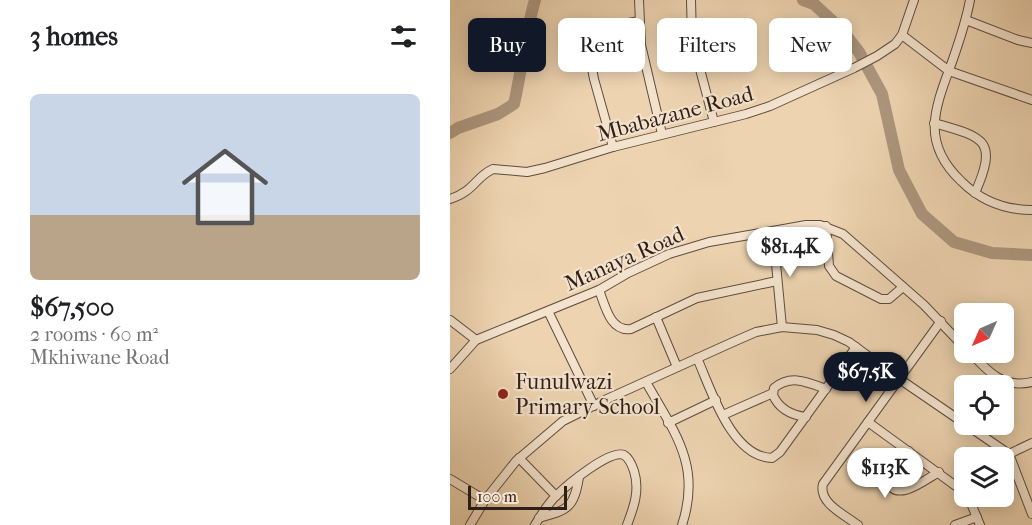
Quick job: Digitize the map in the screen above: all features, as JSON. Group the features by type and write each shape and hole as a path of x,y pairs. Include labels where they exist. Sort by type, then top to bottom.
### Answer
{"street":[{"path":"639,0 639,18"},
{"path":"691,0 692,39 714,122"},
{"path":"914,0 903,35 949,71 1032,100"},
{"path":"970,0 966,20 937,105 934,123 935,136 947,165 954,175 975,194 1004,208 1032,210"},
{"path":"966,20 1018,40 1032,42"},
{"name":"Mbabazane Road","path":"450,199 469,191 488,171 493,169 527,172 770,106 877,56 895,44 903,35"},
{"path":"645,66 662,134"},
{"path":"592,72 613,147"},
{"path":"934,123 976,136 983,144 987,161 975,194"},
{"name":"Manaya Road","path":"450,369 476,340 599,290 628,273 688,247 806,225 826,226"},
{"path":"903,287 889,298 880,299 836,276 829,266 826,226 843,234 903,287 941,321 954,335"},
{"path":"773,232 782,327"},
{"path":"599,290 610,318 620,329 631,329 697,298 777,281"},
{"path":"548,311 594,406"},
{"path":"656,317 677,367"},
{"path":"450,320 476,340"},
{"path":"858,525 825,498 822,490 827,477 941,321"},
{"path":"470,525 485,500 519,458 563,421 756,332 782,327 803,327 833,334 856,347 999,447"},
{"path":"697,358 730,429 750,451 772,458 780,452 856,347"},
{"path":"981,363 996,378 1005,382 1017,384 1032,382"},
{"path":"806,417 785,411 775,401 774,388 793,379 826,389"},
{"path":"646,382 681,446 689,476 688,505 682,525"},
{"path":"723,415 773,393"},
{"path":"669,423 716,400"},
{"path":"868,422 954,484"},
{"path":"1014,452 1032,443"},
{"path":"909,451 888,481 893,489 907,490 939,472"},
{"path":"537,521 556,496 591,467 613,455 624,455 633,466 637,488 627,525"},
{"path":"519,458 556,496"},
{"path":"1014,467 1032,514"},
{"path":"537,521 569,508 577,492 579,477"},
{"path":"450,479 485,500"},
{"path":"955,525 979,521 973,507"}],"waterway":[{"path":"450,133 498,114 514,104 535,0"},
{"path":"803,0 814,4 841,29 859,52 882,94 899,170 922,214 954,242 992,253 1032,255"}],"place":[{"name":"Funulwazi Primary School","path":"503,394"}]}
